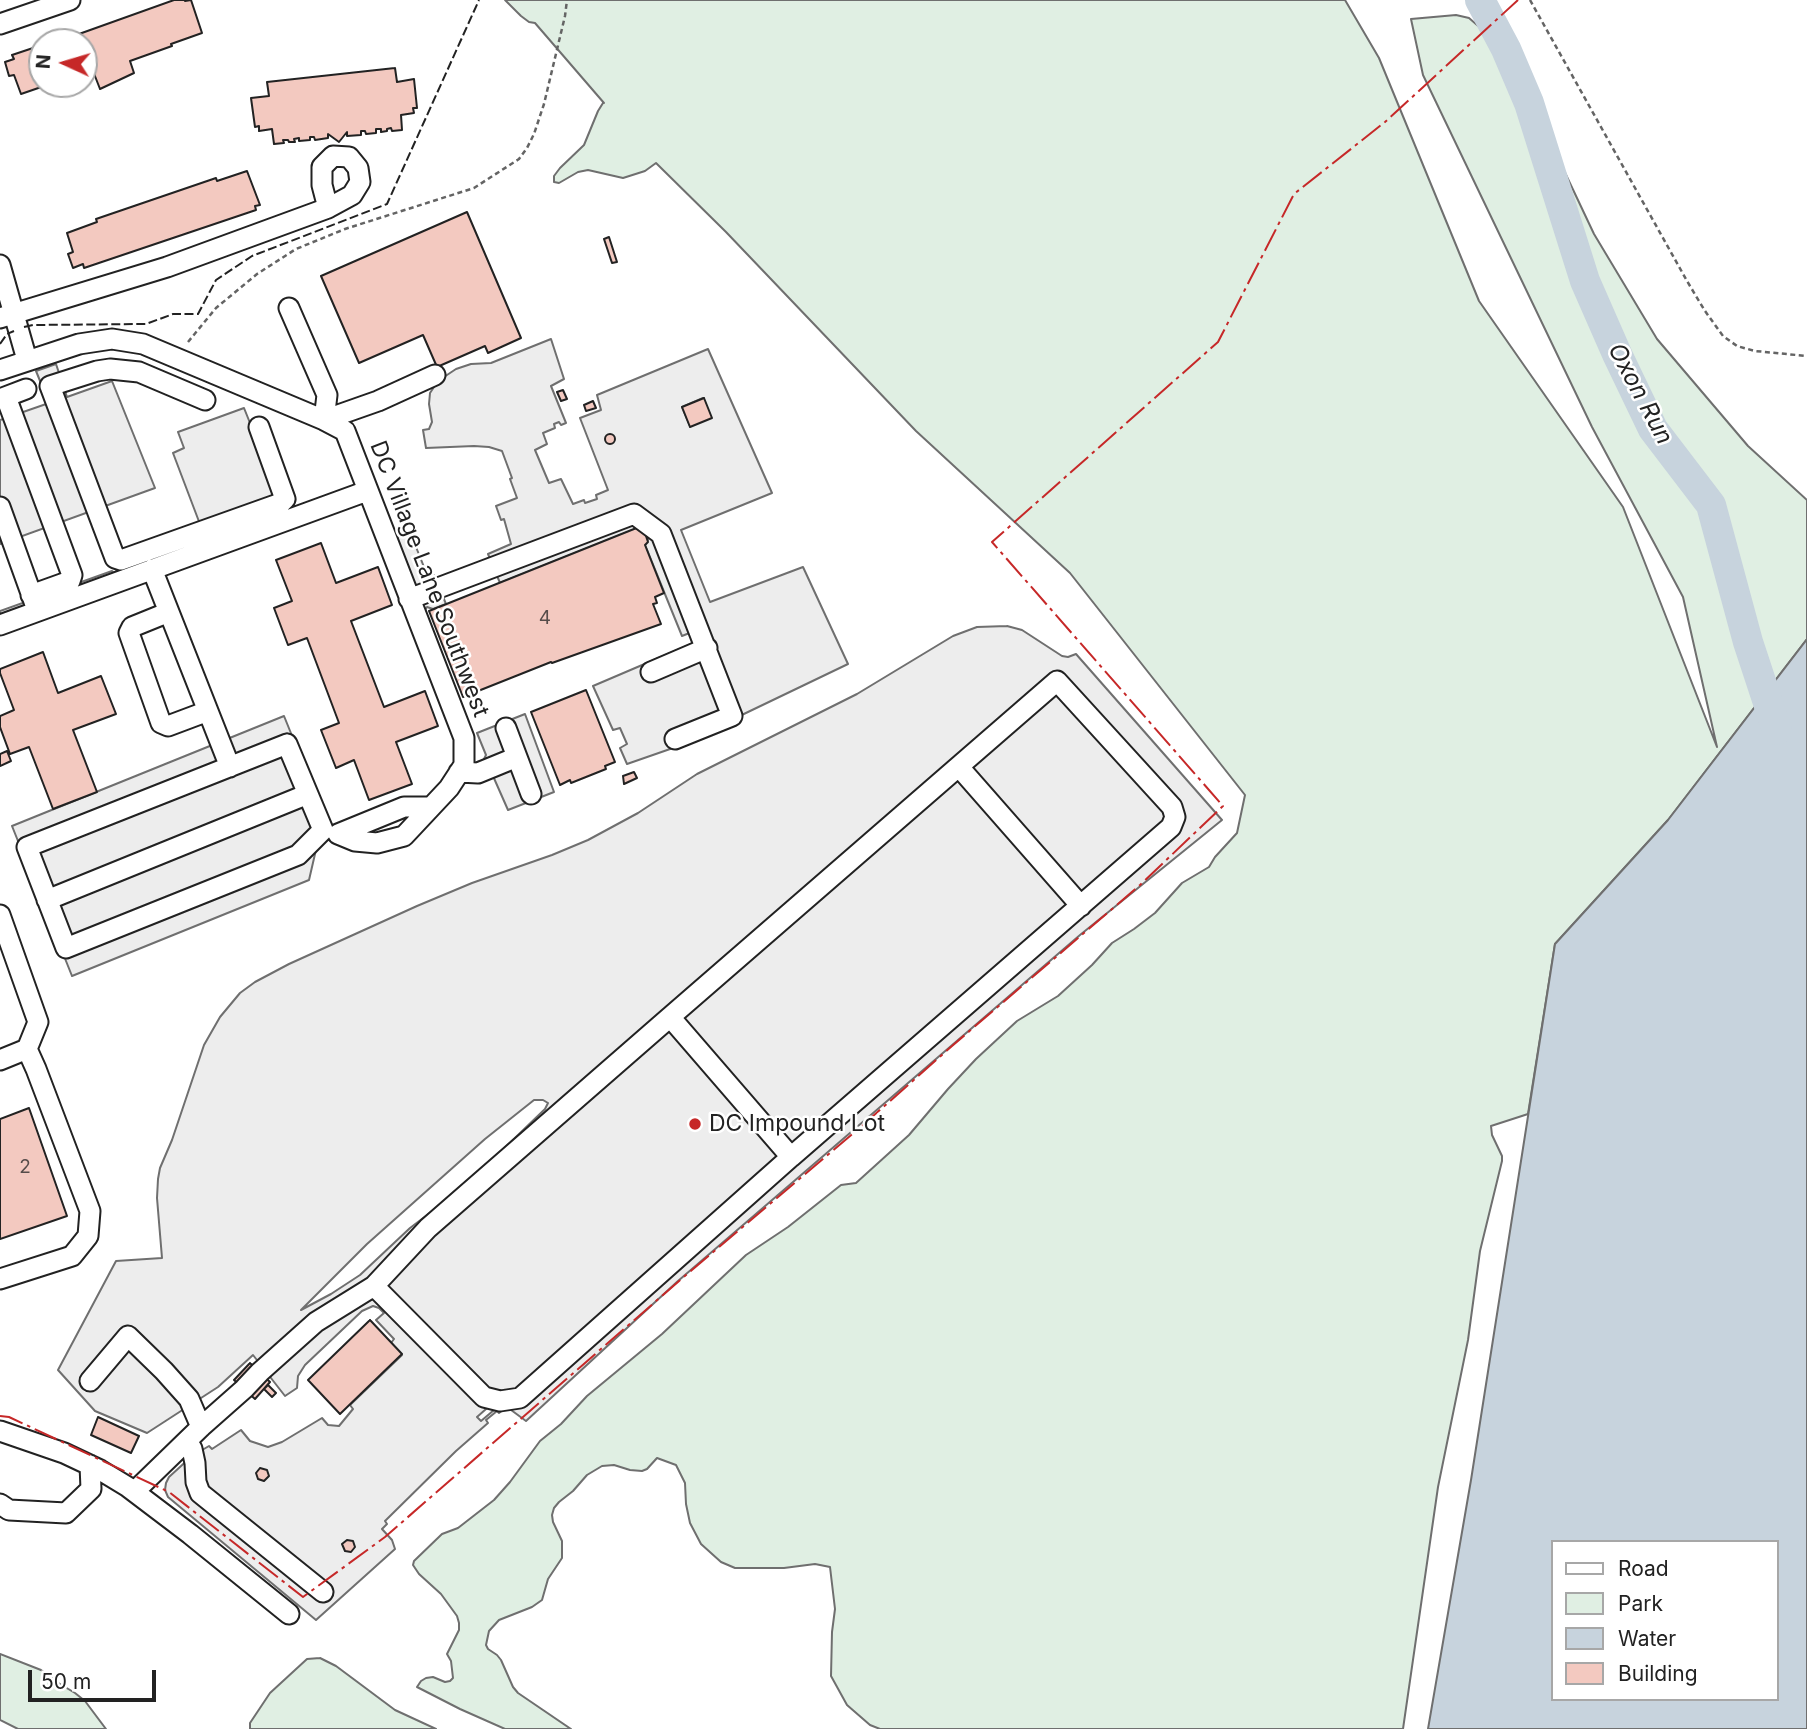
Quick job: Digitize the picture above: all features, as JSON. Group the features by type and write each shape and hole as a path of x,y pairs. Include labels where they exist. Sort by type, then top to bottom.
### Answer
{"street":[{"path":"0,24 70,0"},
{"path":"7,315 167,267 328,208"},
{"path":"0,265 7,315 27,360"},
{"path":"289,307 327,396 324,420 378,401 435,374"},
{"name":"DC Village Lane Southwest","path":"0,370 79,344 113,339 143,344 345,431 464,738 464,765 449,788 431,807 404,807 330,832"},
{"path":"205,400 139,372 110,369 50,386 115,558 160,560 281,503 285,499 259,427"},
{"path":"0,625 70,581 72,575 3,398 26,389"},
{"path":"34,603 367,491"},
{"path":"0,507 34,603"},
{"path":"409,598 634,514 661,534 732,716 675,739"},
{"path":"160,560 169,612 230,767"},
{"path":"169,612 132,627 129,633 162,723 168,726 208,711"},
{"path":"651,672 706,648"},
{"path":"135,1491 316,1322 374,1286 428,1228 1057,681 1172,807 1175,817 1171,827 791,1157 520,1398 500,1401 484,1397 374,1286"},
{"path":"506,728 531,794"},
{"path":"287,744 308,794 330,832 298,855 66,948 27,847 287,744"},
{"path":"459,772 478,773 517,757"},
{"path":"959,767 1081,906"},
{"path":"47,900 308,794"},
{"path":"0,915 38,1022 27,1049 0,1060"},
{"path":"670,1017 791,1157"},
{"path":"0,1279 72,1256 88,1236 90,1211 27,1049"},
{"path":"90,1381 128,1336 189,1399 195,1434 192,1450 200,1493 323,1592"},
{"path":"0,1432 50,1448 90,1465 135,1491 289,1614"},
{"path":"0,1504 9,1510 66,1513 91,1489 90,1465"}],"path":[{"path":"177,357 216,308 257,274 296,249 345,229 474,188 519,159 534,134 544,104 567,0"},
{"path":"1530,0 1704,311 1723,336 1737,346 1755,351 1807,356"}],"green space":[{"path":"505,0 1345,0 1379,58 1479,301 1623,507 1717,747 1683,597 1592,427 1423,75 1411,19 1456,15 1469,18 1508,52 1594,234 1657,339 1748,446 1807,500 1807,639 1668,820 1555,944 1528,1114 1491,1126 1502,1161 1480,1251 1468,1340 1438,1487 1403,1729 880,1729 870,1725 847,1705 831,1676 835,1609 830,1567 815,1564 784,1568 735,1568 721,1562 701,1544 690,1523 685,1483 676,1465 657,1458 642,1471 614,1465 602,1466 587,1475 559,1502 552,1515 562,1541 562,1558 548,1579 542,1600 532,1607 499,1620 489,1631 486,1645 501,1660 518,1693 571,1729 505,1729 417,1687 426,1678 433,1677 445,1682 453,1678 451,1661 447,1654 459,1630 459,1623 441,1594 419,1574 413,1565 414,1561 442,1534 458,1528 494,1500 540,1441 561,1424 587,1396 662,1334 746,1255 788,1227 841,1185 856,1183 909,1135 976,1059 1017,1021 1058,996 1112,943 1155,913 1182,883 1209,867 1237,833 1245,795 1070,573 916,431 726,232 656,163 645,171 623,178 588,170 578,172 559,183 554,182 554,176 560,168 584,145 604,103 535,23 521,16"},
{"path":"0,1654 41,1670 75,1693 85,1701 106,1729 18,1729 0,1720"},
{"path":"320,1658 336,1666 395,1710 436,1729 250,1729 250,1723 270,1693 307,1659"}],"shaded area":[{"path":"551,339 564,379 551,386 566,423 554,424 555,428 543,433 547,444 535,450 549,483 561,479 573,504 597,499 596,495 608,490 580,418 601,410 597,395 708,349 772,493 681,530 710,602 803,567 848,664 673,748 627,764 620,748 627,744 620,728 613,730 593,686 696,642 692,632 682,636 645,545 648,540 643,529 638,528 500,583 488,554 511,544 504,519 501,520 496,506 517,498 502,451 474,446 426,448 423,430 429,429 432,422 430,393 438,381 456,369 471,364 491,363","holes":["704,398 690,426 682,407"]},
{"path":"56,364 67,397 112,381 155,488 0,544 0,420 49,403 36,371"},
{"path":"244,408 250,423 261,419 293,507 206,540 173,453 184,448 178,432"},
{"path":"410,532 428,577 434,575 446,604 433,609 427,607 425,610 395,538"},
{"path":"112,571 118,576 0,619 0,611"},
{"name":"DC Impound Lot","path":"1007,626 1022,630 1062,656 1076,654 1222,820 1080,935 678,1281 526,1421 507,1407 486,1420 488,1423 385,1521 387,1524 382,1529 392,1540 395,1549 316,1620 168,1497 166,1483 192,1456 209,1446 212,1449 241,1430 250,1441 268,1447 282,1442 322,1418 328,1425 339,1426 353,1409 350,1405 402,1355 391,1343 394,1339 376,1320 384,1313 379,1308 373,1306 362,1311 305,1365 298,1376 297,1388 285,1396 253,1355 218,1387 147,1433 95,1411 58,1370 116,1261 162,1258 157,1198 160,1168 204,1045 220,1017 240,993 289,964 472,883 588,840 638,813 697,774 857,694 953,636 977,627","holes":["534,1100 548,1103 545,1109 464,1187 410,1228 360,1275 301,1310 367,1244 485,1139","503,1394 507,1399 481,1421 477,1417"]},
{"path":"525,714 554,792 508,810 493,776 473,780 477,762 483,761 486,755 477,733"},
{"path":"284,716 324,815 309,880 72,976 12,826"}],"water":[{"path":"1807,639 1807,1729 1428,1729 1471,1480 1555,944 1668,820"}],"building":[{"path":"174,0 191,0 202,33 130,61 134,73 100,89 98,28 96,28"},
{"path":"28,50 28,92 21,94 14,75 9,76 5,62 14,59 12,55"},
{"path":"395,68 397,82 414,79 417,108 413,108 414,113 401,115 402,130 392,131 391,128 381,132 381,129 376,129 376,133 366,134 361,131 361,135 347,136 347,132 339,142 328,134 328,138 315,140 310,137 310,140 299,141 299,138 294,139 295,142 283,140 284,143 274,144 272,129 259,131 259,126 255,127 251,98 269,96 267,82"},
{"path":"247,171 260,205 255,206 256,210 84,268 83,264 73,268 68,254 73,252 67,233 97,222 96,219 216,178 217,181"},
{"path":"467,212 521,338 488,353 485,346 437,367 423,335 359,363 321,276"},
{"path":"609,237 617,262 612,263 604,239"},
{"path":"563,390 567,399 561,401 557,392"},
{"path":"704,398 712,418 690,427 682,407"},
{"path":"593,401 596,408 586,411 584,405"},
{"path":"610,434 615,439 610,444 605,439"},
{"path":"639,527 644,530 648,542 645,545 664,593 655,597 657,603 653,604 661,624 551,662 463,697 429,611"},
{"path":"321,543 336,583 378,567 392,605 351,621 384,707 425,691 438,726 396,742 412,784 369,800 354,760 336,768 321,730 339,723 307,638 288,645 274,608 292,601 276,560"},
{"path":"43,652 58,693 101,676 116,714 73,730 97,792 53,809 29,747 10,754 0,727 0,716 14,710 0,669"},
{"path":"586,690 615,762 605,766 606,769 560,785 531,712"},
{"path":"7,751 11,761 0,766 0,754"},
{"path":"634,772 637,778 624,784 623,776"},
{"path":"29,1108 67,1216 0,1239 0,1119"},
{"path":"370,1320 402,1354 340,1414 308,1380"},
{"path":"250,1363 270,1382 255,1399 234,1380"},
{"path":"268,1385 276,1393 272,1397 264,1389"},
{"path":"98,1417 139,1436 131,1453 91,1435"},
{"path":"260,1468 267,1470 269,1476 264,1481 258,1479 256,1473"},
{"path":"347,1540 353,1541 355,1547 351,1552 345,1551 342,1544"}],"waterway":[{"name":"Oxon Run","path":"1480,0 1506,49 1529,103 1585,281 1617,354 1653,429 1711,505 1748,642 1777,730"}],"fence":[{"path":"24,327 146,324 173,314 198,314 216,280 252,256 387,204 479,0"},
{"path":"0,344 7,334 14,331"}],"power":[{"path":"0,1416 9,1417 169,1492 303,1597 385,1537 1140,885 1223,806 992,542 1218,342 1294,194 1385,122 1518,0"}],"place":[{"name":"DC Impound Lot","path":"695,1124"}]}
